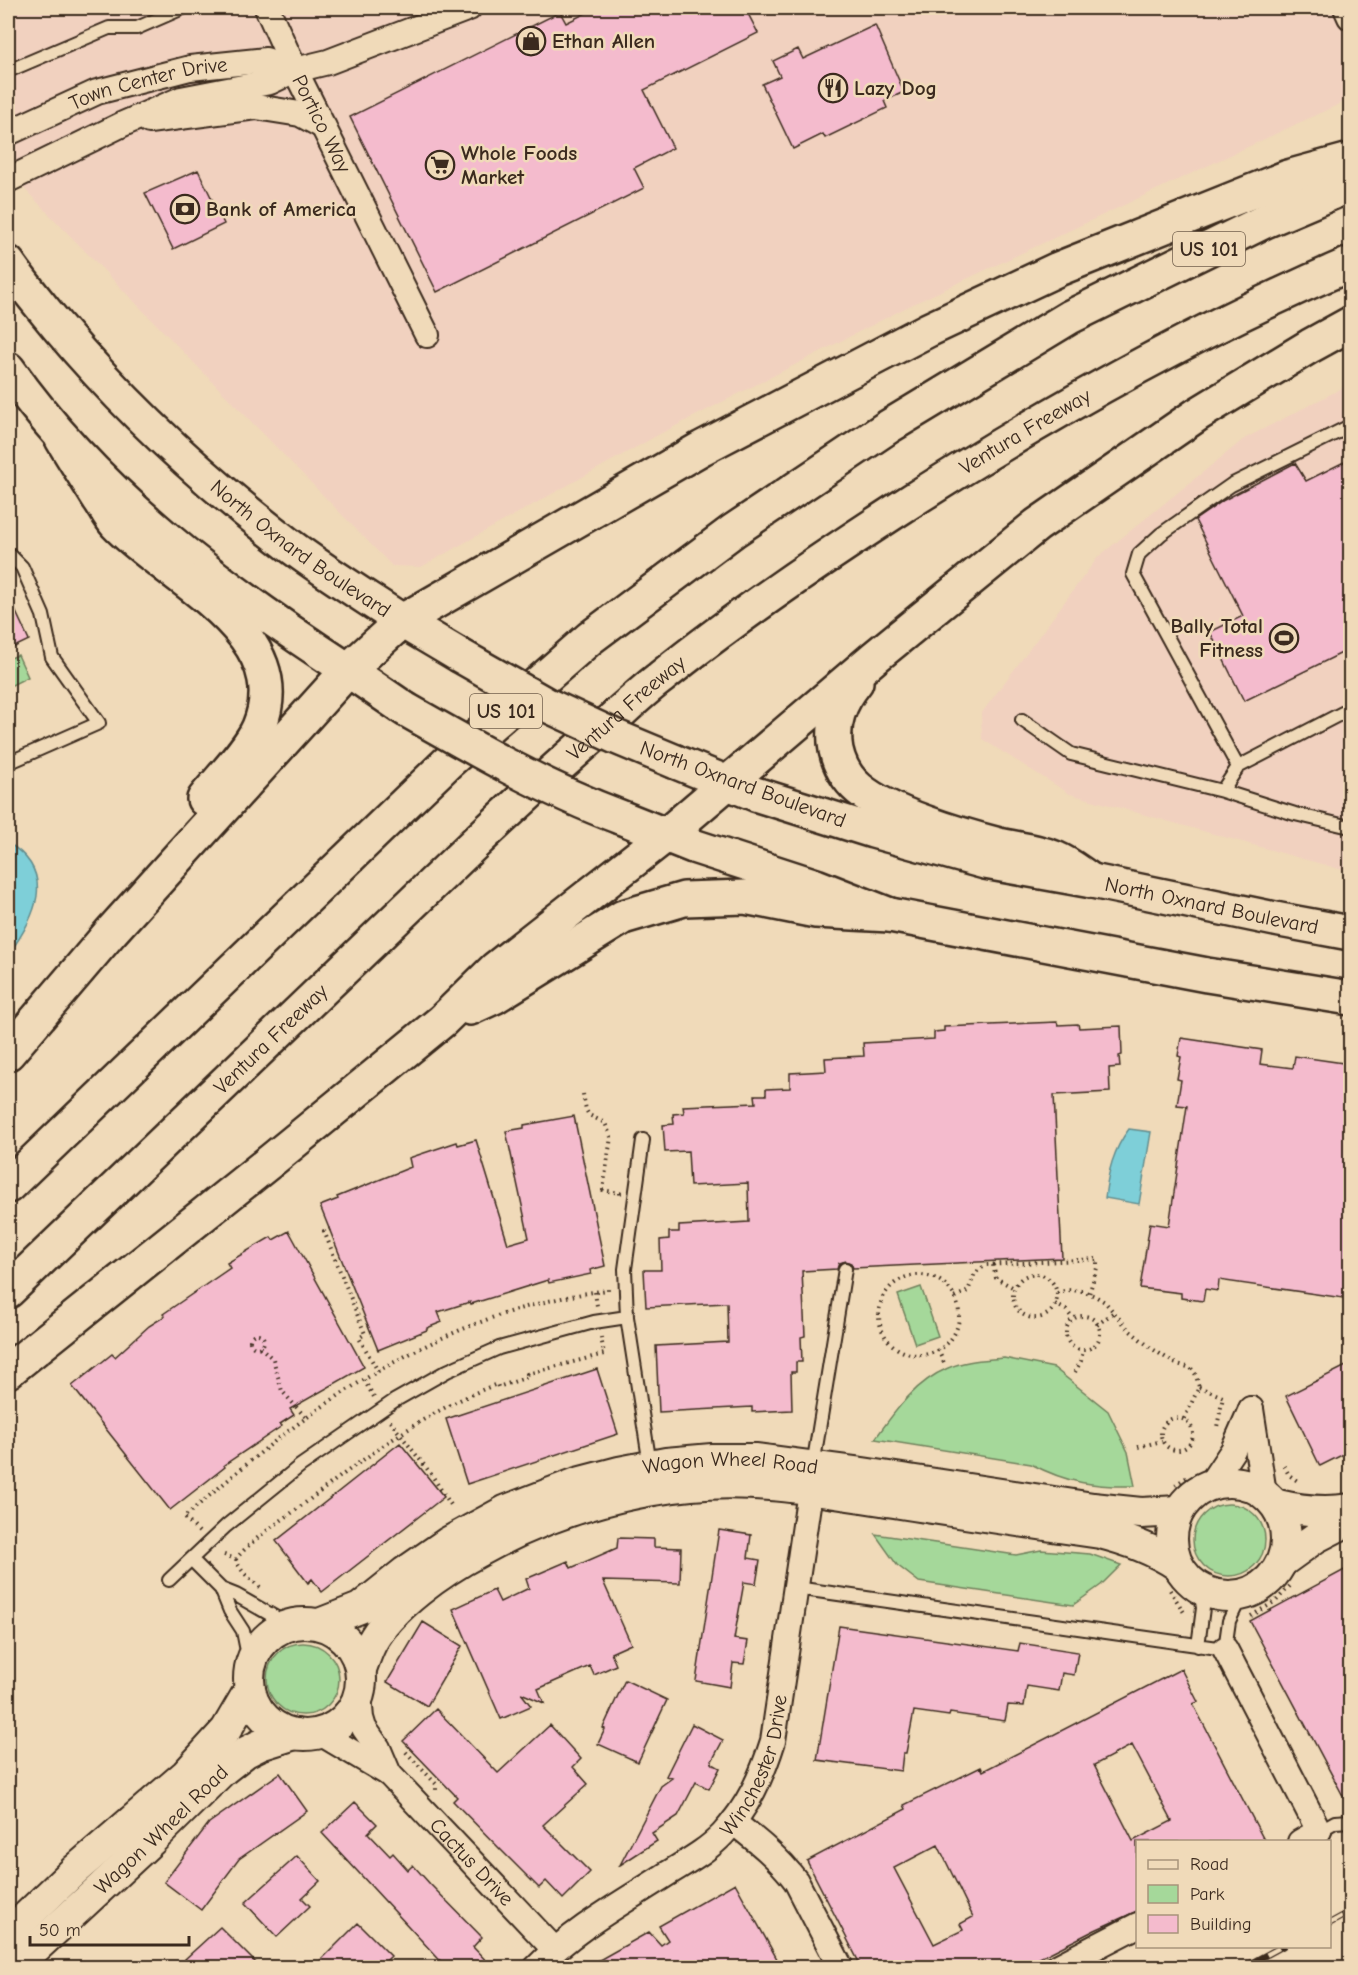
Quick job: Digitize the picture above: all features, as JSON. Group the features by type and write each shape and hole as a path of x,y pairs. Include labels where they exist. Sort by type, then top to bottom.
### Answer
{"main road":[{"path":"8,1053 110,933 348,670 402,621 702,448 928,330 1058,269 1288,177 1350,160"},
{"name":"US 101","path":"8,1186 447,763 590,638 733,531 888,427 1070,317 1265,221 1350,185"},
{"name":"North Oxnard Boulevard","path":"8,263 82,355 200,472 291,546 402,621 547,705 616,737 755,794 873,831 985,862 1350,933"},
{"name":"Ventura Freeway","path":"8,1291 529,792 659,678 842,546 959,470 1095,390 1206,332 1350,264"},
{"path":"8,1371 441,1021 495,969 666,835 875,657 1037,525 1198,414 1350,324"},
{"path":"8,369 62,439 115,523 233,621 258,656 266,685 263,713 252,739 140,879 110,933"},
{"path":"62,439 126,506 199,565 405,709 548,786 620,817 693,846 816,886 890,915"},
{"path":"875,657 848,692 836,715 834,739 838,762 857,788 894,809 946,829 1057,858 1092,881"},
{"path":"441,1021 494,997 622,917 684,899 745,897 816,911 890,915 1195,973 1350,998"}],"street":[{"name":"Portico Way","path":"267,8 295,70 427,335"},
{"name":"Town Center Drive","path":"8,180 123,124 181,99 270,82 295,70 327,62 469,8"},
{"path":"1346,8 1350,17"},
{"name":"Town Center Drive","path":"8,133 97,92 190,68 266,60 295,70"},
{"name":"Town Center Drive","path":"123,124 256,107 300,114 324,127"},
{"path":"1200,1481 1221,1471 1251,1409 1271,1499 1286,1525 1287,1543 1283,1561"},
{"name":"Wagon Wheel Road","path":"319,1624 360,1608 432,1553 499,1514 577,1483 651,1465 712,1459 757,1459 812,1478 1100,1533 1136,1543 1161,1554 1177,1565"},
{"name":"Wagon Wheel Road","path":"360,1683 371,1644 380,1629 416,1594 464,1560 496,1542 536,1524 608,1499 692,1485 753,1484 812,1478 1141,1513 1176,1499"},
{"name":"Winchester Drive","path":"536,1968 554,1949 576,1932 710,1846 733,1822 758,1782 773,1741 812,1478"},
{"path":"1200,1481 1198,1490 1188,1499 1176,1499 1172,1546 1177,1565 1183,1575 1200,1588 1216,1595 1241,1596 1266,1582 1283,1561 1315,1538 1350,1520"},
{"path":"1200,1481 1246,1485 1271,1499 1297,1509 1328,1512 1350,1509"},
{"path":"304,1622 319,1624 334,1631 347,1641 356,1654 360,1683 350,1713 337,1725 307,1734 279,1729 265,1719 255,1705 250,1689 249,1674 252,1660 261,1645 273,1632 304,1622"},
{"path":"1225,1649 1310,1836"},
{"name":"Cactus Drive","path":"360,1683 361,1718 364,1728 378,1748 389,1774 554,1949"},
{"name":"Wagon Wheel Road","path":"8,1934 84,1862 186,1774 226,1730 250,1689"},
{"name":"Wagon Wheel Road","path":"14,1968 231,1763 260,1745 307,1734"},
{"name":"Cactus Drive","path":"307,1734 389,1774"},
{"path":"733,1822 775,1856 796,1881 841,1968"},
{"path":"1055,1968 1136,1926"}],"lane":[{"path":"8,72 109,28 137,28 183,8"},
{"path":"1238,767 1134,574 1139,554 1161,534 1231,485 1350,426"},
{"path":"8,553 22,567 43,615 52,657 99,723 8,763"},
{"path":"1222,791 1238,767 1350,709"},
{"path":"1022,720 1071,754 1222,791 1295,814 1350,827"},
{"path":"643,1140 625,1269 627,1317 651,1465"},
{"path":"812,1478 845,1269"},
{"path":"170,1580 226,1526 300,1466 382,1408 447,1371 499,1348 599,1321 627,1317"},
{"path":"192,1560 221,1589 230,1611 243,1631 252,1660"},
{"path":"796,1588 1225,1649 1228,1621 1241,1596"},
{"path":"1198,1646 1203,1608 1200,1588"},
{"path":"221,1589 237,1594 289,1625"},
{"path":"1310,1836 1335,1822 1350,1821"}],"path":[{"path":"583,1094 585,1110 589,1115 605,1123 609,1130 611,1137 603,1190 620,1193 619,1204"},
{"path":"330,1229 324,1231 365,1334 359,1338 378,1371"},
{"path":"955,1297 964,1294 970,1288 978,1270 986,1265 1097,1258 1097,1268 1089,1294"},
{"path":"993,1264 996,1278 1003,1284 1014,1288"},
{"path":"1037,1274 1050,1280 1057,1293 1055,1304 1048,1314 1039,1318 1021,1313 1015,1306 1012,1296 1014,1288 1024,1276 1037,1274"},
{"path":"916,1275 927,1275 946,1286 955,1297 958,1310 957,1327 949,1341 938,1350 925,1354 914,1354 894,1346 881,1328 880,1306 884,1295 900,1280 916,1275"},
{"path":"236,1558 224,1555 184,1517 282,1436 378,1371 424,1345 486,1319 562,1298 608,1290 609,1283"},
{"path":"1057,1293 1068,1290 1083,1291 1105,1302 1129,1330 1151,1348 1174,1363 1191,1368 1196,1375 1199,1387 1184,1419"},
{"path":"236,1558 269,1530 400,1434 436,1412 493,1385 496,1384 498,1387 528,1377 527,1374 604,1354 595,1292"},
{"path":"1055,1304 1066,1310 1073,1319"},
{"path":"1097,1325 1114,1312"},
{"path":"1086,1317 1097,1325 1099,1333 1097,1342 1090,1348 1083,1350 1073,1347 1067,1340 1068,1326 1073,1319 1086,1317"},
{"path":"260,1347 273,1359 282,1391 307,1419"},
{"path":"938,1350 944,1363"},
{"path":"1075,1372 1081,1361 1083,1350"},
{"path":"364,1380 451,1505"},
{"path":"1199,1387 1222,1397 1215,1435"},
{"path":"1174,1417 1184,1419 1189,1422 1194,1431 1189,1445 1185,1449 1175,1450 1166,1446 1162,1440 1161,1431 1166,1422 1174,1417"},
{"path":"1138,1447 1162,1440"},
{"path":"1279,1460 1289,1475 1305,1486"},
{"path":"1176,1499 1200,1481"},
{"path":"204,1572 224,1555"},
{"path":"236,1558 236,1562 244,1572 263,1589"},
{"path":"398,1744 436,1784"}],"shaded area":[{"path":"8,8 1350,8 1350,99 913,304 658,435 421,567 392,566 8,172"},
{"path":"1350,384 1350,872 1070,794 982,739 981,714 1098,557 1244,439"}],"green space":[{"path":"18,655 28,677 10,686 8,659"},
{"path":"921,1287 938,1336 915,1344 898,1295"},
{"path":"1004,1358 1054,1368 1108,1411 1128,1452 1135,1486 1107,1486 1069,1480 1031,1464 875,1439 907,1398 936,1374 961,1363"},
{"path":"1229,1504 1249,1510 1259,1520 1265,1540 1259,1560 1249,1570 1229,1576 1209,1570 1199,1560 1193,1540 1199,1520 1209,1510"},
{"path":"875,1534 1016,1555 1041,1550 1090,1554 1121,1565 1101,1585 1073,1605 919,1582 897,1565"},
{"path":"303,1643 323,1649 333,1659 339,1679 333,1699 323,1709 303,1715 283,1709 273,1699 267,1679 273,1659 283,1649"}],"water":[{"path":"8,843 23,855 33,868 37,882 37,896 26,926 8,955"},
{"path":"1129,1129 1151,1132 1139,1204 1105,1198 1112,1162"}],"building":[{"path":"596,8 745,8 758,33 644,90 673,148 634,168 644,188 437,292 350,117 560,12 566,23"},
{"name":"Lazy Dog","path":"875,25 904,92 884,101 887,108 825,138 823,134 793,149 762,84 780,76 773,61 798,49 803,59"},
{"name":"Bank of America","path":"198,170 224,224 173,249 145,193"},
{"path":"1350,459 1350,649 1244,701 1210,632 1243,616 1195,520 1224,500 1295,463 1306,481"},
{"path":"8,595 29,640 8,650"},
{"path":"1057,1022 1058,1025 1078,1024 1079,1028 1121,1026 1122,1055 1119,1056 1120,1067 1109,1068 1110,1092 1054,1095 1062,1258 853,1268 851,1263 846,1261 839,1263 837,1269 802,1271 805,1336 801,1337 802,1362 796,1362 796,1372 791,1372 792,1410 752,1412 752,1407 659,1412 656,1346 728,1342 727,1303 646,1307 644,1270 661,1270 660,1240 669,1239 669,1232 679,1232 679,1226 749,1222 748,1183 690,1186 688,1151 665,1152 663,1125 674,1124 673,1114 684,1113 683,1106 756,1103 755,1095 766,1095 766,1089 790,1088 790,1073 826,1071 825,1058 864,1056 863,1043 934,1039 934,1032 944,1031 944,1027"},
{"path":"1181,1038 1262,1050 1260,1064 1293,1068 1295,1056 1350,1064 1350,1299 1219,1280 1218,1291 1205,1289 1203,1301 1181,1298 1181,1293 1140,1288 1150,1223 1169,1226 1187,1106 1177,1105 1181,1080 1177,1079 1181,1057 1178,1056"},
{"path":"574,1116 605,1266 590,1270 591,1274 549,1283 548,1280 438,1312 442,1322 378,1350 320,1206 411,1167 409,1158 457,1142 458,1145 476,1140 508,1244 529,1238 506,1131 524,1128 524,1125"},
{"path":"289,1231 364,1367 290,1409 294,1415 280,1424 282,1426 224,1465 225,1467 170,1510 72,1386 112,1354 115,1357 149,1326 165,1316 163,1314 230,1268 227,1263 271,1237 273,1240"},
{"path":"1350,1364 1350,1451 1320,1466 1286,1396"},
{"path":"597,1369 618,1434 467,1484 446,1419"},
{"path":"400,1443 444,1497 322,1592 312,1579 308,1583 276,1541"},
{"path":"719,1530 751,1535 748,1558 760,1560 756,1584 744,1582 734,1639 748,1641 744,1664 733,1663 730,1687 696,1681"},
{"path":"618,1538 654,1539 654,1547 681,1548 680,1583 603,1581 631,1644 611,1653 616,1665 594,1675 590,1666 538,1689 544,1703 521,1693 531,1706 501,1719 453,1609 494,1590 500,1602 529,1588 526,1579 568,1561 571,1568 617,1548"},
{"path":"1350,1567 1350,1809 1250,1621"},
{"path":"423,1622 462,1646 427,1706 387,1682"},
{"path":"839,1626 1018,1651 1020,1643 1078,1652 1074,1675 1062,1673 1059,1691 1027,1686 1024,1706 1008,1705 1005,1721 950,1713 949,1716 914,1711 906,1753 903,1753 901,1771 817,1760"},
{"path":"1181,1669 1198,1702 1193,1704 1264,1840 1136,1840 1136,1911 1020,1968 862,1968 807,1861 906,1809 904,1805 981,1767 983,1771","holes":["1132,1745 1172,1821 1133,1841 1094,1765","938,1845 973,1917 960,1924 963,1930 934,1944 894,1868"]},
{"path":"625,1680 667,1700 638,1762 598,1744"},
{"path":"436,1709 498,1773 550,1725 581,1759 573,1767 588,1784 543,1825 590,1872 563,1899 546,1881 539,1888 453,1801 457,1797 403,1741"},
{"path":"692,1724 723,1740 711,1763 720,1768 709,1789 696,1782 678,1816 652,1833 657,1841 620,1865 661,1786 672,1778 666,1776"},
{"path":"280,1773 307,1811 239,1859 201,1910 164,1882 209,1823"},
{"path":"355,1802 377,1824 368,1833 390,1856 393,1853 408,1870 413,1865 482,1937 473,1947 493,1968 447,1968 322,1833"},
{"path":"297,1856 320,1881 302,1898 310,1906 277,1937 245,1903"},
{"path":"735,1883 782,1968 585,1968 649,1932 661,1945 668,1940 659,1926"},
{"path":"358,1923 391,1956 379,1968 313,1968"},
{"path":"220,1927 261,1968 194,1968 185,1959"}],"railway":[{"path":"1331,1922 1350,1912"},
{"path":"1242,1968 1279,1948"}],"place":[{"name":"Ethan Allen","path":"531,41"},
{"name":"Lazy Dog","path":"833,88"},
{"name":"Whole Foods Market","path":"440,165"},
{"name":"Bank of America","path":"185,209"},
{"name":"Bally Total Fitness","path":"1284,638"}]}
